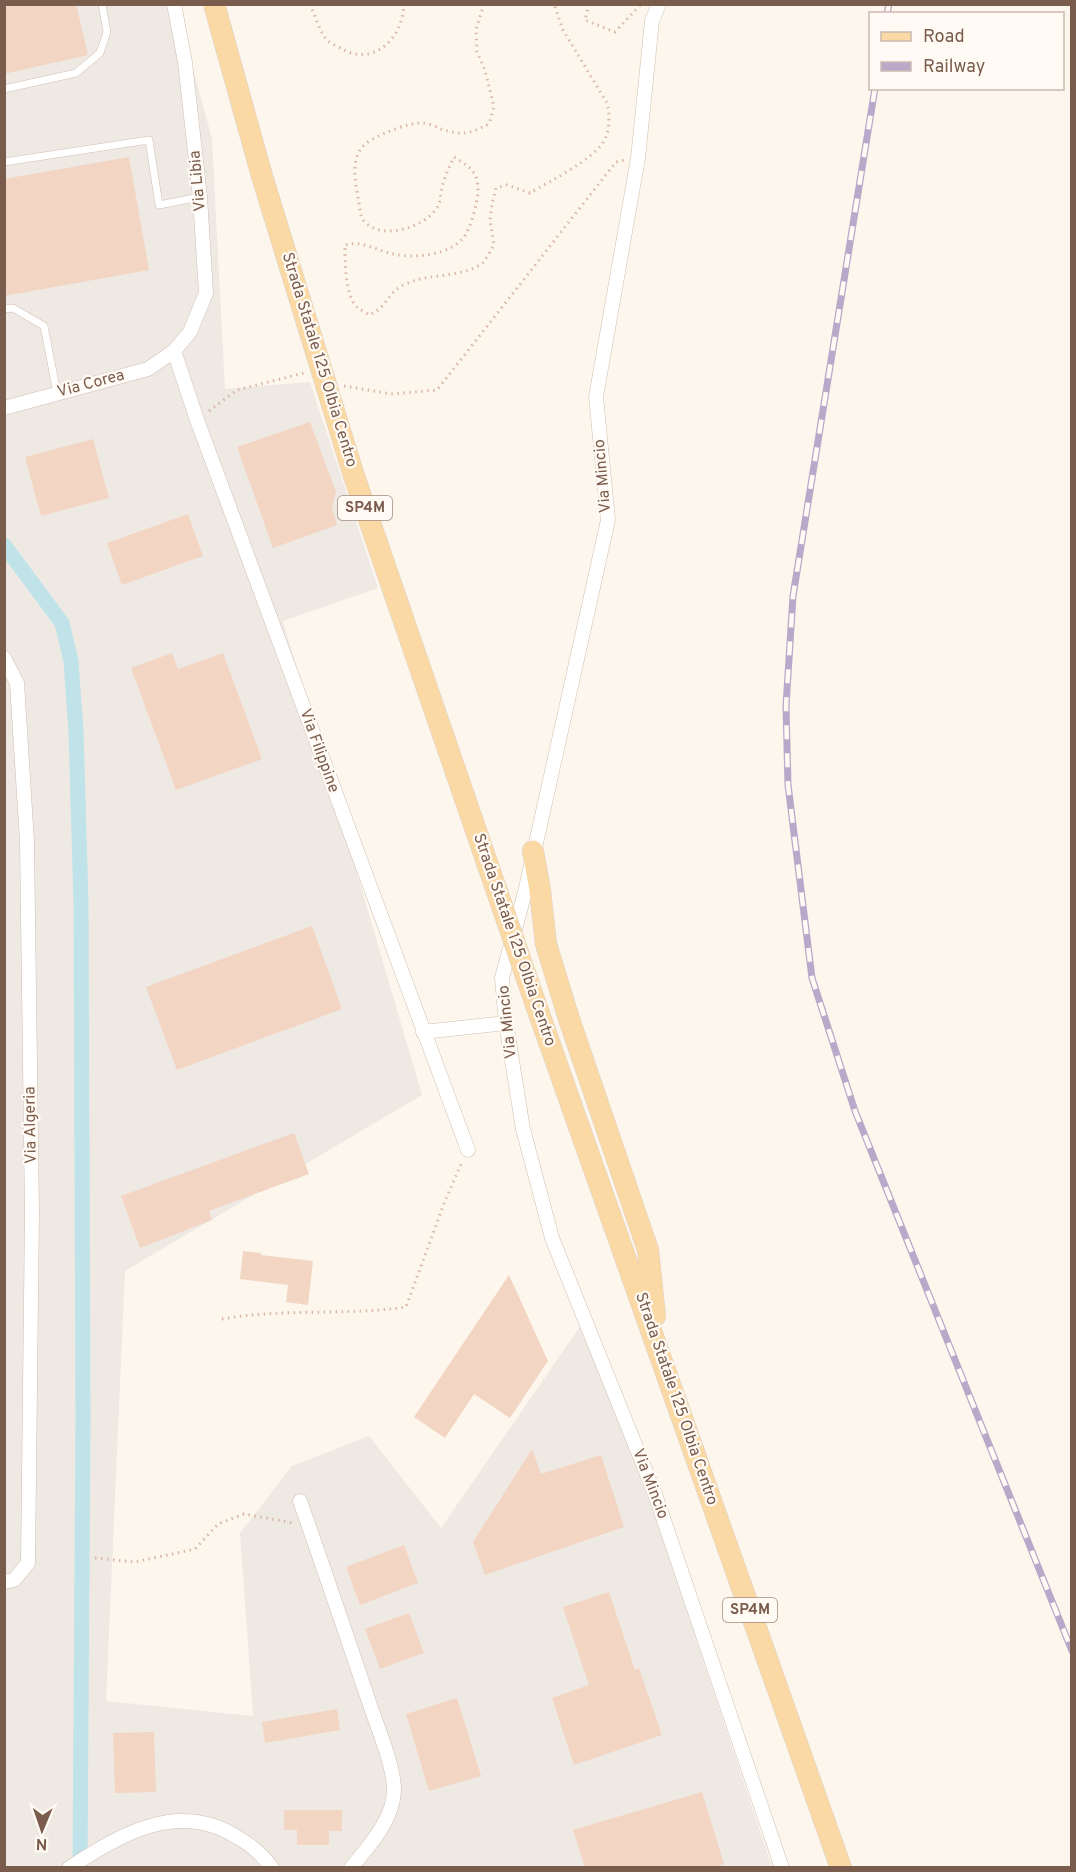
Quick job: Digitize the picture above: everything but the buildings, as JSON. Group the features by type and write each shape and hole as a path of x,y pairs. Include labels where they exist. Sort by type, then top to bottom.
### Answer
{"main road":[{"name":"Strada Statale 125 Olbia Centro","path":"214,4 265,187 354,476 536,1005 841,1868"},
{"path":"533,851 546,944 569,1019 648,1250 659,1352"}],"street":[{"name":"Via Libia","path":"174,4 185,62 200,197 206,293 190,332 174,351"},
{"name":"Via Mincio","path":"659,4 652,21 638,158 596,397 608,520 526,888 502,978 506,1023 523,1129 552,1238 655,1494 782,1868"},
{"name":"Via Corea","path":"4,408 148,369 174,351"},
{"name":"Via Filippine","path":"174,351 197,420 468,1150"},
{"name":"Via Algeria","path":"4,658 17,683 27,842 32,1212 28,1563 15,1580 4,1582"},
{"path":"423,1032 506,1023"},
{"path":"300,1501 384,1746 394,1789 391,1805 383,1825 351,1868"},
{"path":"69,1868 105,1846 136,1831 159,1822 184,1821 221,1827 265,1857 272,1868"}],"lane":[{"path":"4,89 76,73 100,53 107,32 102,4"},
{"path":"4,162 149,140 159,205 200,197"},
{"path":"4,309 14,308 44,326 57,393"}],"path":[{"path":"310,4 326,40 352,55 368,55 381,51 397,31 404,4"},
{"path":"484,4 476,30 477,52 485,70 494,108 489,124 467,134 423,123 397,128 370,141 361,148 355,160 355,189 360,214 366,224 375,229 393,231 406,229 431,216 438,207 448,169 454,157 476,174 478,182 477,202 464,237 438,253 418,257 395,255 356,242 345,245 346,276 350,293 355,306 369,315 381,310 393,290 410,282 457,272 484,262 494,245 490,220 496,188 507,185 530,193 573,168 605,141 610,113 607,103 563,30 554,4"},
{"path":"589,4 585,20 615,32 641,4"},
{"path":"337,383 391,394 437,390 616,162 638,158"},
{"path":"197,420 237,390 305,373"},
{"path":"222,1319 255,1315 372,1312 406,1306 445,1201 468,1150"},
{"path":"95,1558 135,1562 195,1549 218,1524 244,1514 278,1519 310,1528"}],"shaded area":[{"path":"5,5 176,5 212,139 225,389 310,382 378,588 283,621 422,1095 125,1271 106,1701 253,1716 240,1533 292,1466 369,1436 441,1528 588,1315 772,1867 5,1868"}],"waterway":[{"path":"4,545 62,623 71,661 76,731 81,903 83,1419 80,1868"}],"railway":[{"path":"887,12 889,4"},
{"path":"875,90 793,596 786,706 788,785 812,978 855,1111 1072,1651"}]}
